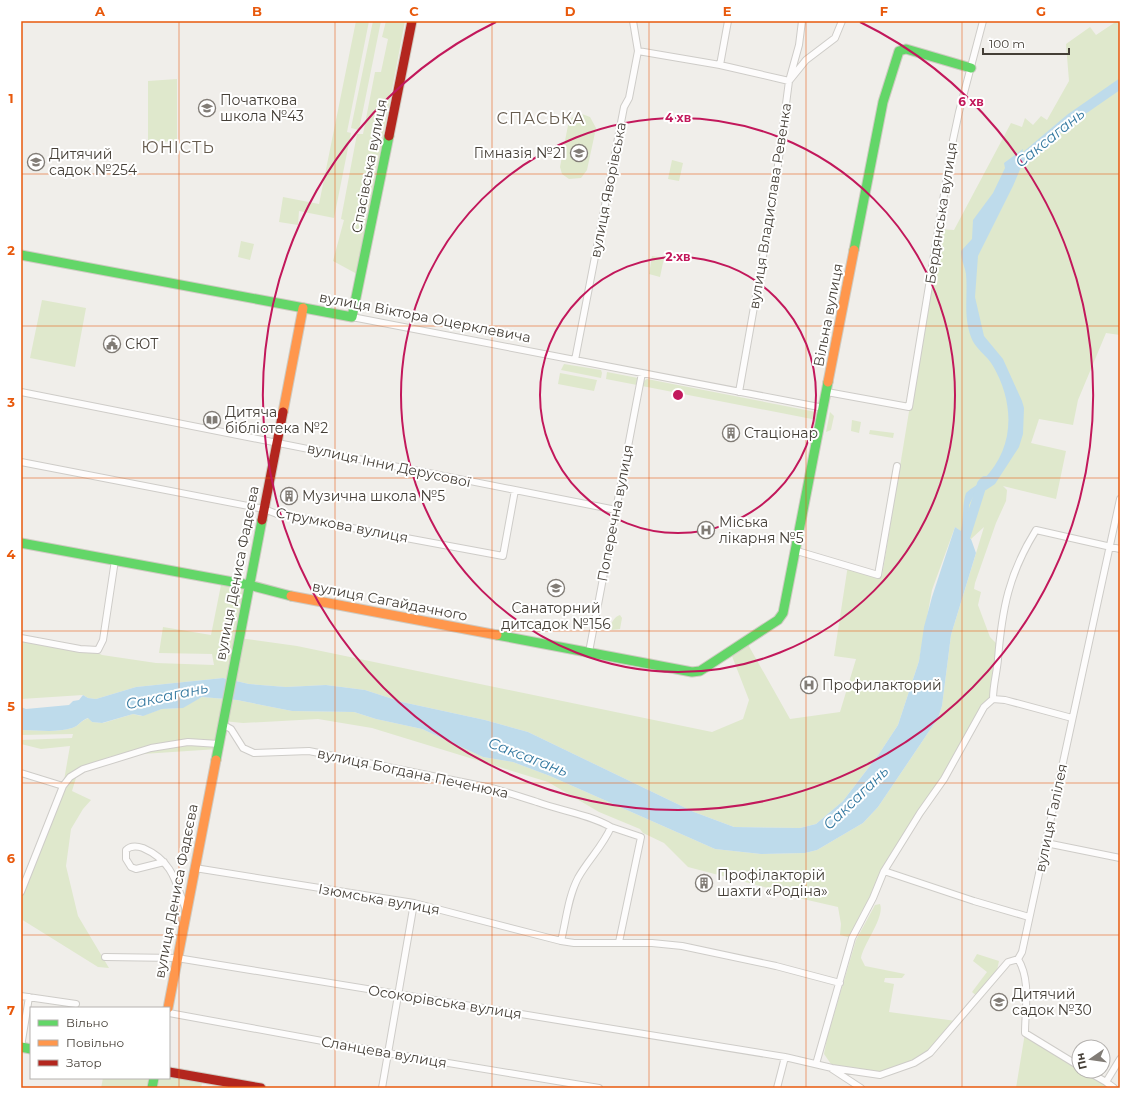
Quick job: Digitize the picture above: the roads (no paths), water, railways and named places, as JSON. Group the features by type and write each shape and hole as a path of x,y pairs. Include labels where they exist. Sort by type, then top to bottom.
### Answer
{"street":[{"name":"Спасівська вулиця","path":"352,317 412,21"},
{"name":"вулиця Яворівська","path":"575,360 624,107 629,98 638,51 634,21"},
{"path":"720,65 728,21"},
{"name":"вулиця Владислава Ревенка","path":"739,392 775,188 789,81 799,45 802,21"},
{"path":"638,51 720,65 789,81 806,60 835,38 842,21"},
{"name":"Бердянська вулиця","path":"827,392 909,407 958,112 983,21"},
{"name":"Вільна вулиця","path":"746,641 781,617 797,551 883,102 899,51 906,49 971,68"},
{"name":"вулиця Віктора Оцерклевича","path":"21,255 824,408"},
{"name":"вулиця Дениса Фадєєва","path":"168,1007 303,308"},
{"name":"Поперечна вулиця","path":"588,652 642,373"},
{"name":"вулиця Інни Дерусової","path":"21,392 276,442 360,461 616,510"},
{"name":"Струмкова вулиця","path":"21,462 264,509 277,514 503,556 515,490"},
{"path":"797,551 878,575 897,466"},
{"name":"вулиця Галілея","path":"1018,959 1022,952 1120,499"},
{"path":"816,1064 852,938 873,898 884,871 920,813 944,779 984,707 993,699 1002,611 1009,586 1023,550 1036,530 1120,549"},
{"name":"вулиця Сагайдачного","path":"21,543 249,585 291,596 692,672 700,671 746,641"},
{"path":"21,638 80,650 98,650 102,640 115,560"},
{"path":"993,699 1005,700 1072,718"},
{"name":"вулиця Богдана Печенюка","path":"222,722 231,729 247,751 309,751 508,791 538,803 598,820 611,827 641,838 619,942"},
{"path":"21,892 63,786 70,777 83,769 151,748 188,742 219,744"},
{"path":"21,773 63,786"},
{"path":"611,827 600,849 575,884 561,941 574,943 619,942 682,946 776,966 840,983"},
{"path":"1046,843 1120,858"},
{"path":"164,862 136,869 131,867 126,859 126,850 129,847 139,846 150,851 164,862 170,868 187,912"},
{"name":"Ізюмська вулиця","path":"195,868 414,903 561,941"},
{"path":"884,871 974,902 1029,918"},
{"path":"382,1088 414,903"},
{"name":"Осокорівська вулиця","path":"105,957 177,958 785,1056"},
{"path":"777,1088 785,1056 832,1068 880,1075 914,1064 930,1053 1008,962 1018,959 1026,982 1025,1033 1071,1061"},
{"path":"21,996 76,1004"},
{"path":"21,1047 29,997"},
{"name":"Сланцева вулиця","path":"170,1013 388,1053 599,1088"},
{"path":"1106,1082 1120,1059"},
{"path":"832,1068 860,1088"},
{"path":"170,1072 261,1088"},
{"path":"1101,1079 1114,1088"}],"water":[{"path":"1023,149 1021,167 978,256 975,297 984,336 1003,359 1022,401 1024,408 1023,434 1019,447 995,484 986,490 975,493 969,505 968,537 971,539 976,553 951,635 942,706 938,718 878,807 863,823 817,850 805,853 761,854 715,849 550,776 513,762 483,757 422,729 376,719 354,712 292,711 237,700 202,697 183,708 162,709 143,716 133,714 102,723 92,722 88,718 66,730 21,730 21,707 26,709 69,705 73,701 79,700 83,695 88,698 96,699 136,687 223,678 249,684 286,687 326,685 365,690 402,702 485,720 528,732 694,812 734,827 800,828 816,824 843,801 879,754 898,725 919,661 924,627 932,597 955,527 961,531 966,493 983,480 994,467 1006,440 1008,410 1005,395 993,366 975,345 971,337 967,321 966,274 961,251 972,239 973,220 993,193 1005,168 1004,163"}],"waterway":[{"name":"Саксагань","path":"1012,168 1071,118 1120,84"},
{"name":"Саксагань","path":"964,541 982,484 985,481"}],"place":[{"name":"Початкова школа №43","path":"207,108"},
{"name":"Гімназія №21","path":"579,153"},
{"name":"Дитячий садок №254","path":"36,162"},
{"name":"СЮТ","path":"112,344"},
{"name":"Дитяча бібліотека №2","path":"212,420"},
{"name":"Стаціонар","path":"731,433"},
{"name":"Музична школа №5","path":"289,496"},
{"name":"Міська лікарня №5","path":"706,530"},
{"name":"Санаторний дитсадок №156","path":"556,588"},
{"name":"Профилакторий","path":"809,685"},
{"name":"Профілакторій шахти «Родіна»","path":"704,883"},
{"name":"Дитячий садок №30","path":"999,1002"}],"district":[{"name":"СПАСЬКА","path":"541,118"},
{"name":"ЮНІСТЬ","path":"178,147"}]}
